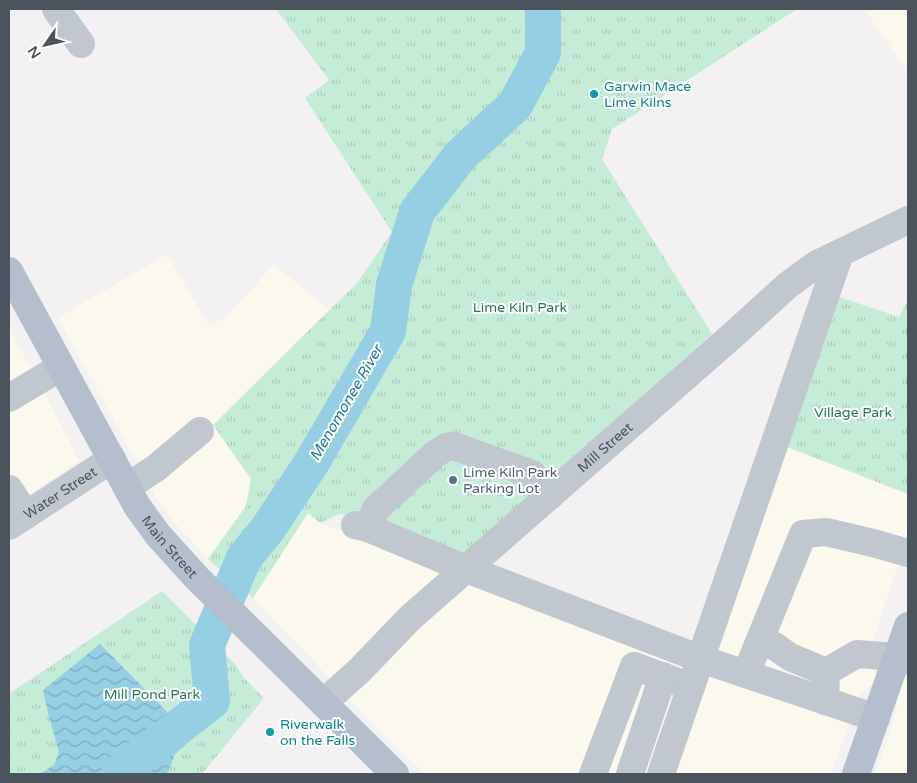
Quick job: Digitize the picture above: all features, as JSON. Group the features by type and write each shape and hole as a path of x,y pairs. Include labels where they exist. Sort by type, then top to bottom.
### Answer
{"main road":[{"name":"Main Street","path":"13,288 61,367 137,506 158,535 197,578 395,774"},
{"path":"856,774 876,718 903,659 908,626"}],"street":[{"path":"56,9 81,44"},
{"name":"Mill Street","path":"323,702 359,671 410,618 788,285 817,264 908,220"},
{"path":"661,774 840,253"},
{"path":"9,398 61,367"},
{"path":"127,487 156,468 200,431"},
{"path":"550,496 532,474 454,446 446,447 434,455 376,509 362,527 701,659 876,718"},
{"name":"Water Street","path":"17,521 112,459"},
{"path":"9,489 17,521"},
{"path":"746,674 802,534 826,532 908,553"},
{"path":"758,644 773,646 790,658 826,672"},
{"path":"826,672 856,654 903,659"},
{"path":"593,774 634,666 691,687"},
{"path":"825,701 826,672"},
{"path":"630,774 663,676"}],"shaded area":[{"path":"864,9 908,9 908,64 904,67"},
{"path":"167,254 210,327 229,314 274,264 329,310 294,344 251,479 246,506 208,559 174,522 156,497 58,318"},
{"path":"9,327 79,461 9,508"},
{"path":"782,445 908,494 908,533 867,659 877,677 875,683 862,692 858,699 831,774 425,774 376,727 253,598 308,513 320,523 704,668"},
{"path":"908,679 908,774 875,774 897,709 895,698 901,682"}],"green space":[{"name":"Lime Kiln Park","path":"276,9 797,9 612,129 602,159 712,334 481,541 468,556 366,517 339,514 320,523 308,513 253,598 208,559 246,506 251,479 213,425 357,283 392,232 305,98 329,80"},
{"name":"Village Park","path":"836,296 899,317 908,300 908,494 782,445"},
{"name":"Mill Pond Park","path":"162,591 235,664 244,678 264,698 202,774 9,774 9,694"}],"water":[{"path":"100,644 193,738 175,754 167,774 35,774 42,773 54,765 59,752 43,690"}],"waterway":[{"name":"Menomonee River","path":"118,774 212,701 207,645 244,558 267,530 312,462 388,331 394,285 417,212 460,156 515,105 543,53 543,9"}],"place":[{"name":"Garwin Mace Lime Kilns","path":"594,94"},
{"name":"Lime Kiln Park Parking Lot","path":"453,480"},
{"name":"Riverwalk on the Falls","path":"270,732"}]}
